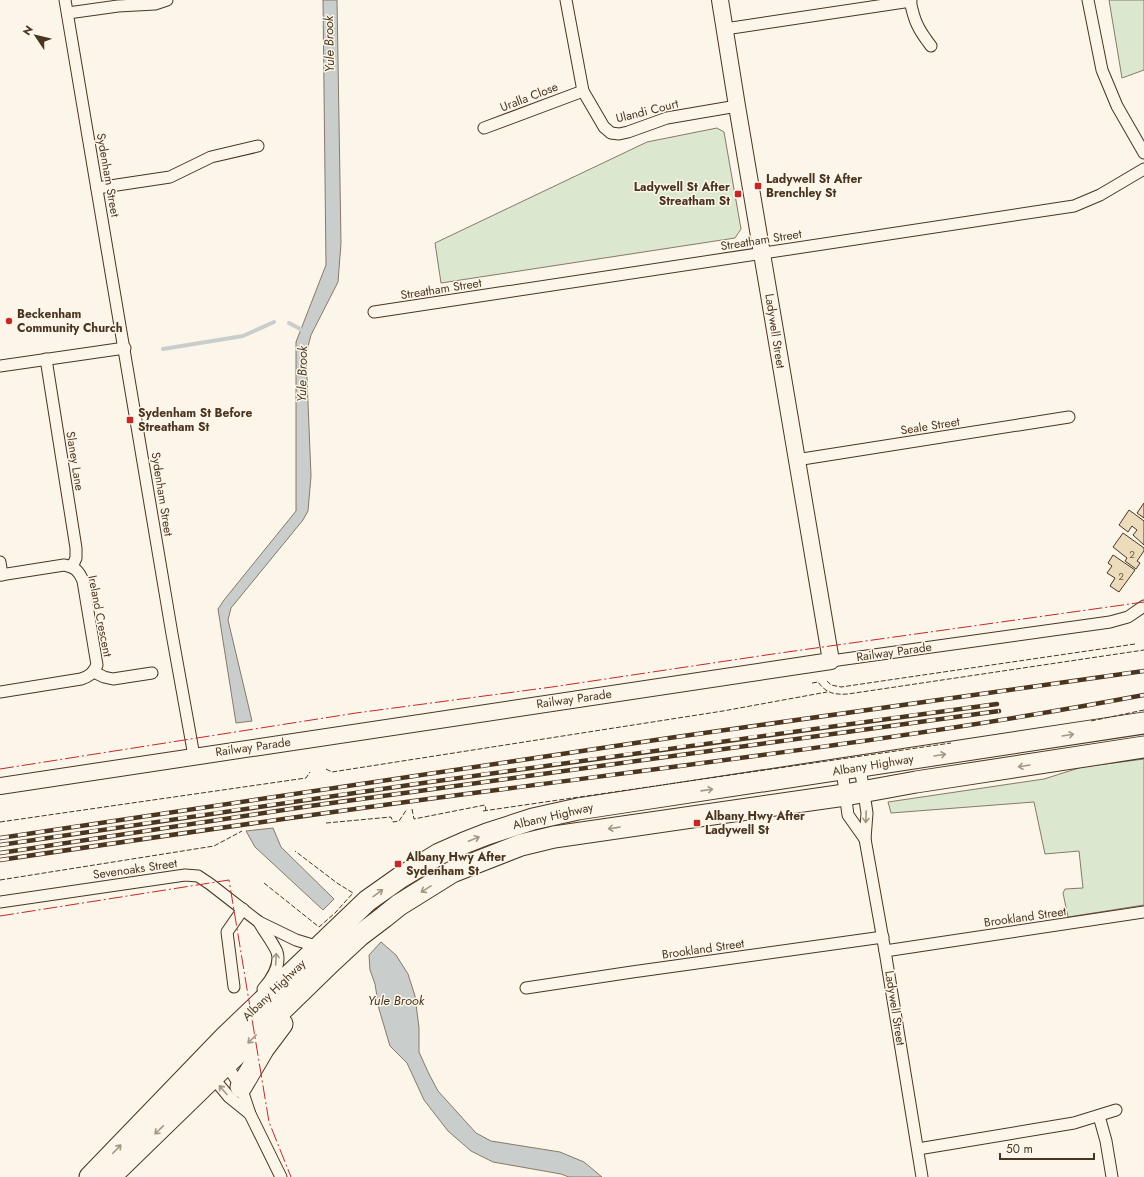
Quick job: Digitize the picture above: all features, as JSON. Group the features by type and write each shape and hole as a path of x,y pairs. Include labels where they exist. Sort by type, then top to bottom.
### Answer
{"highway":[{"name":"Albany Highway","path":"90,1177 324,955 367,901 401,877 439,854 489,833 533,819 585,808 1144,724"},
{"name":"Albany Highway","path":"110,1177 216,1058 324,955 359,936 394,909 452,872 521,845 554,837 854,793 1144,747"},
{"path":"241,1087 264,1048 291,1011 319,984 324,955"}],"street":[{"name":"Sydenham Street","path":"65,0 125,348 173,642 194,756"},
{"path":"68,12 118,6 155,4 167,0"},
{"name":"Ulandi Court","path":"566,0 583,91 604,127 611,133 619,134 628,132 667,118 737,106"},
{"name":"Ladywell Street","path":"720,0 796,460 831,661"},
{"path":"1088,0 1102,70 1117,106 1144,153"},
{"path":"725,29 911,1 913,17 917,27 931,46"},
{"name":"Uralla Close","path":"484,128 583,91"},
{"path":"97,188 170,176 211,157 258,146"},
{"name":"Streatham Street","path":"374,312 762,252 1074,206 1100,195 1144,169"},
{"path":"0,366 125,348"},
{"name":"Slaney Lane","path":"46,359 76,548 76,558 72,567"},
{"name":"Seale Street","path":"796,460 1069,417"},
{"path":"0,562 1,575"},
{"name":"Ireland Crescent","path":"0,692 89,677 94,672 97,665 83,581 79,572 72,567 64,565 1,575"},
{"name":"Railway Parade","path":"0,786 831,661 1110,622 1122,620 1133,615 1144,606"},
{"path":"94,672 104,677 113,679 152,673"},
{"name":"Ladywell Street","path":"851,769 854,793 848,815 864,839"},
{"name":"Ladywell Street","path":"851,769 854,793 867,813 864,839 883,937 922,1177"},
{"name":"Sevenoaks Street","path":"0,902 185,875 198,876 259,922 324,955"},
{"path":"234,987 227,932 243,909"},
{"name":"Brookland Street","path":"885,951 1144,912"},
{"name":"Sevenoaks Street","path":"216,1058 270,981 275,971 277,952 259,922"},
{"name":"Brookland Street","path":"526,988 883,937"},
{"path":"216,1058 241,1087 250,1114 281,1177"},
{"path":"216,1058 229,1097 250,1114"},
{"path":"918,1149 1074,1123 1116,1110"},
{"path":"1099,1116 1106,1141 1112,1177"}],"green space":[{"path":"1109,0 1144,0 1144,70 1122,78"},
{"path":"717,128 724,132 741,229 735,238 441,283 435,243 647,142"},
{"path":"1144,759 1144,905 1068,917 1063,893 1065,889 1083,888 1079,851 1045,854 1034,802 891,813 888,802 1044,779 1082,767"}],"water":[{"path":"323,0 337,0 341,243 338,282 311,335 306,354 311,476 308,511 303,520 231,608 228,620 252,721 236,723 218,609 296,511 296,342 326,265"},
{"path":"273,828 281,847 334,899 323,910 255,847 246,831"},
{"name":"Yule Brook","path":"381,942 396,955 408,974 415,996 419,1028 419,1052 428,1072 438,1091 476,1133 491,1141 560,1152 584,1162 602,1177 569,1177 561,1174 493,1162 471,1151 448,1131 424,1100 407,1063 390,1046 379,1009 375,984 370,970 369,955"}],"building":[{"path":"1144,503 1144,518 1137,513"},
{"path":"1129,510 1144,521 1144,545 1133,535 1137,530 1132,526 1128,532 1119,525"},
{"path":"1123,533 1144,548 1144,551 1137,561 1140,563 1136,569 1125,561 1127,558 1113,547"},
{"path":"1113,555 1135,570 1119,592 1110,586 1115,578 1107,573 1112,566 1108,563"}],"waterway":[{"path":"163,349 243,336 274,322"},
{"path":"289,323 304,331"}],"railway":[{"path":"0,838 669,738 1144,671"},
{"path":"0,860 367,807 899,736 1063,710 1144,695"},
{"path":"0,845 498,772 997,704"},
{"path":"0,853 310,806 999,711"}],"fence":[{"path":"827,681 831,685 841,687 1135,644"},
{"path":"812,683 818,682 827,691 839,694 848,694 1144,650"},
{"path":"326,769 332,772 723,711 827,692"},
{"path":"1091,721 1144,710"},
{"path":"483,811 951,743"},
{"path":"0,822 306,778 310,772"},
{"path":"412,809 414,819 485,805 486,811"},
{"path":"326,823 391,817 393,822 399,821 407,809"},
{"path":"0,880 214,846 242,831"},
{"path":"264,883 319,927 335,913 353,893 337,883 295,851"}],"power":[{"path":"0,769 356,713 552,687 773,654 1144,602"},
{"path":"0,916 229,880 269,1122 291,1177"}],"place":[{"name":"Ladywell St After Brenchley St","path":"758,186"},
{"name":"Ladywell St After Streatham St","path":"738,194"},
{"name":"Beckenham Community Church","path":"9,321"},
{"name":"Sydenham St Before Streatham St","path":"130,420"},
{"name":"Albany Hwy After Ladywell St","path":"697,823"},
{"name":"Albany Hwy After Sydenham St","path":"398,864"}]}
